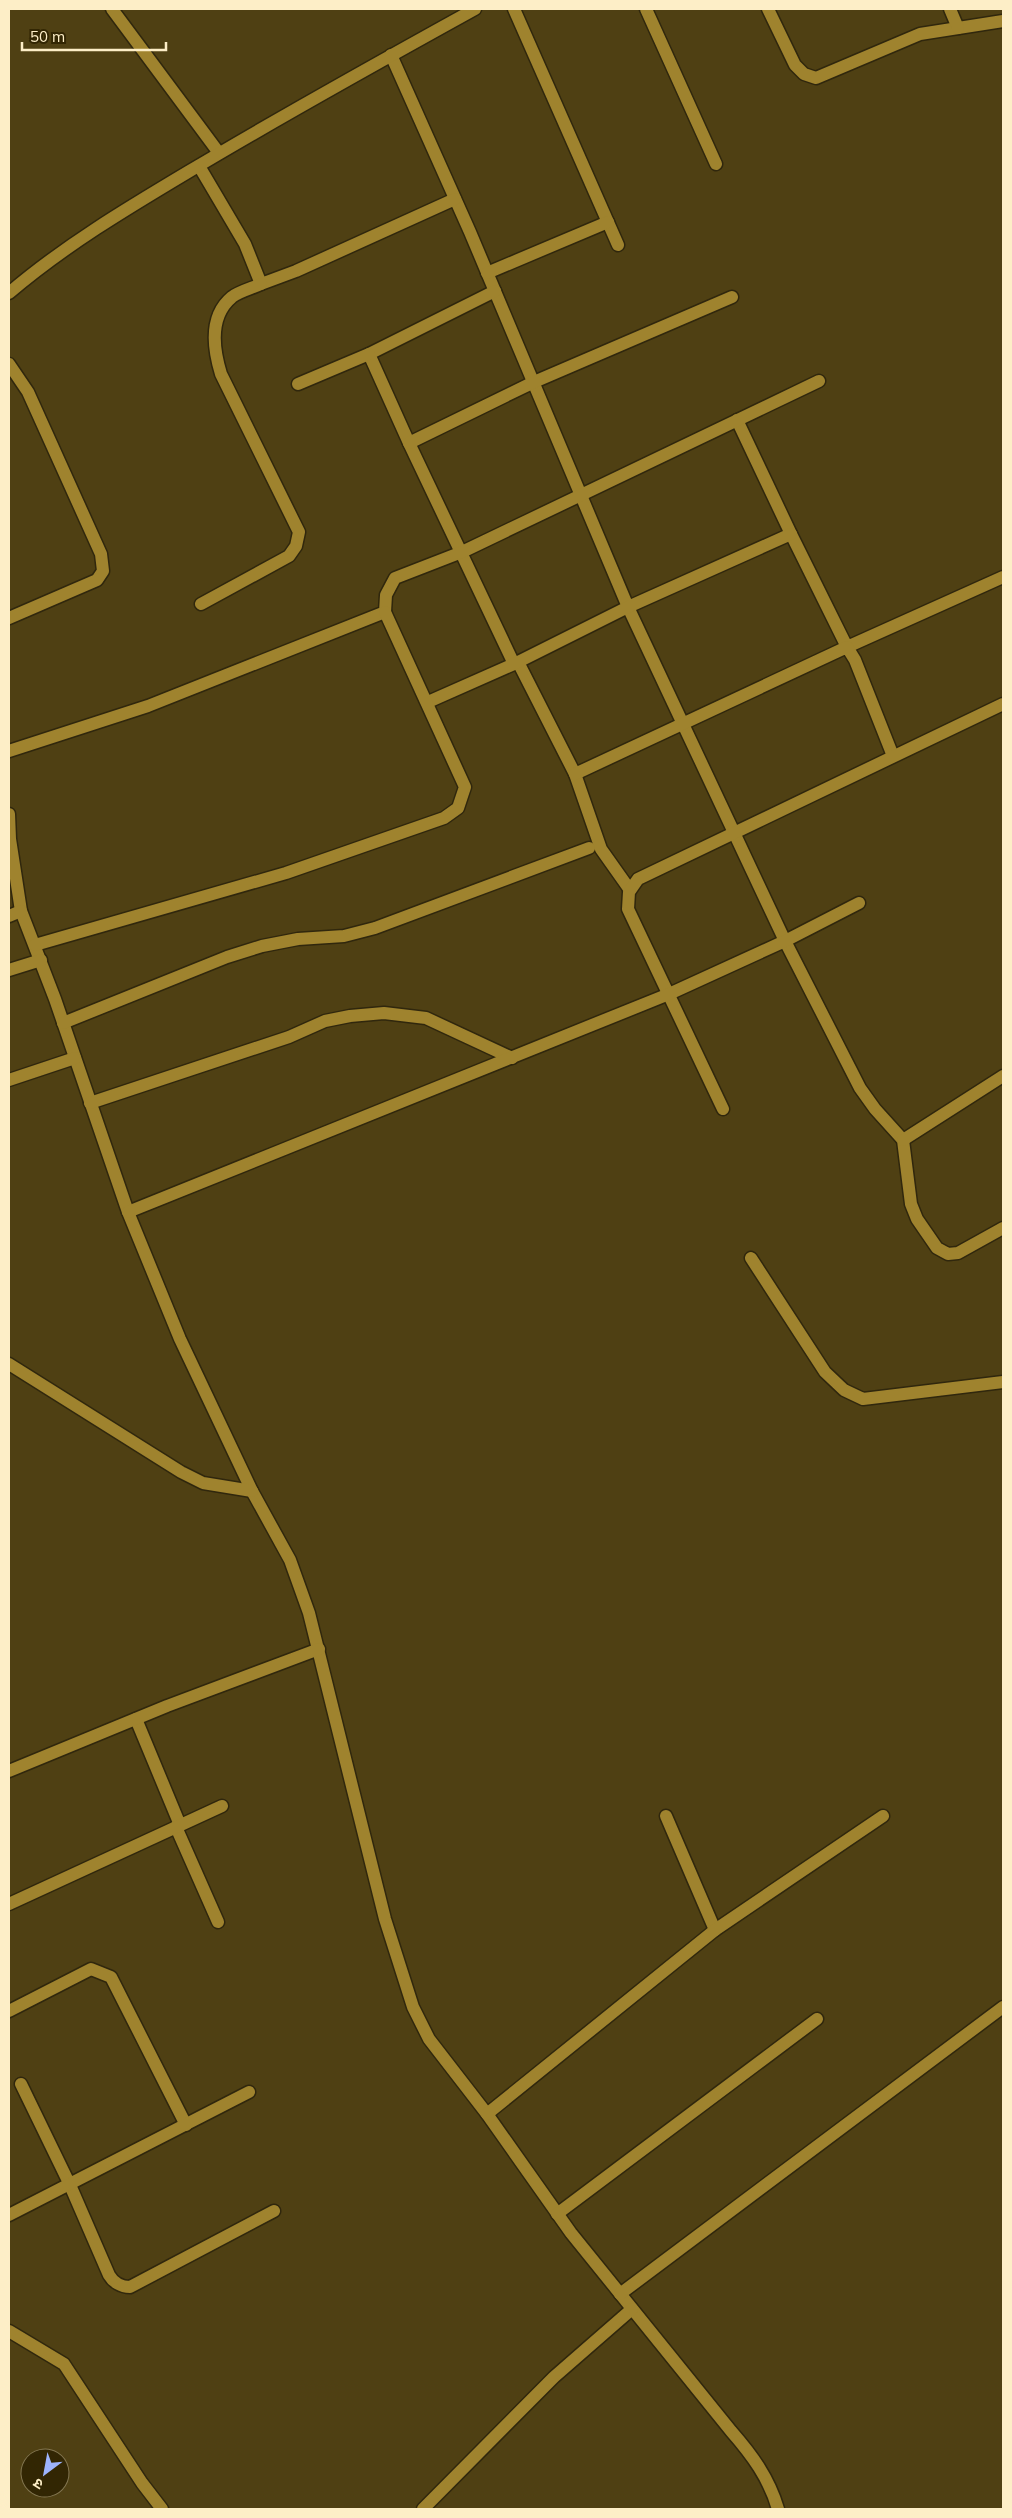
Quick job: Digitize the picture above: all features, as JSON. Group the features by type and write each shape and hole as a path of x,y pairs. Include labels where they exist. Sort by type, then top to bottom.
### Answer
{"street":[{"path":"112,9 219,153"},
{"path":"9,293 39,267 94,229 299,105 476,9"},
{"path":"514,9 618,245"},
{"path":"646,9 716,164"},
{"path":"768,9 795,65 804,74 816,78 920,34 1003,21"},
{"path":"950,9 958,28"},
{"path":"391,55 582,493 628,607 785,941 860,1088 875,1109 903,1140 911,1204 917,1219 937,1248 948,1254 958,1253 1003,1228"},
{"path":"198,166 245,244 261,284"},
{"path":"201,604 289,556 296,546 299,532 221,374 215,355 215,332 219,312 233,296 296,272 455,199"},
{"path":"487,273 608,222"},
{"path":"298,384 369,354 495,291"},
{"path":"409,443 534,382 732,297"},
{"path":"369,354 409,443 516,663 576,774 600,849 630,890"},
{"path":"9,364 28,392 101,554 103,571 97,580 9,618"},
{"path":"35,945 286,873 444,818 458,808 465,787 386,612 386,595 395,578 462,552 819,381"},
{"path":"737,420 790,534 847,648 856,660 893,756"},
{"path":"428,702 516,663 628,607 790,534"},
{"path":"576,774 1003,577"},
{"path":"9,751 148,706 386,612"},
{"path":"723,1110 628,909 630,890 638,879 734,831 1003,704"},
{"path":"9,814 15,914 35,945 41,960 128,1212 180,1339 252,1491 290,1560 320,1649 385,1919 413,2007 429,2039 486,2114 557,2214 632,2309 751,2453 765,2476 778,2509"},
{"path":"63,1023 227,957 262,946 298,939 344,936 375,928 589,848"},
{"path":"128,1212 669,994 785,941 859,903"},
{"path":"9,970 41,960"},
{"path":"90,1103 289,1037 325,1021 350,1016 384,1013 426,1018 512,1058"},
{"path":"9,1080 75,1058"},
{"path":"903,1140 1003,1076"},
{"path":"752,1258 826,1372 844,1390 863,1399 1003,1382"},
{"path":"9,1364 181,1472 203,1483 252,1491"},
{"path":"9,1771 136,1719 320,1649"},
{"path":"136,1719 218,1922"},
{"path":"9,1904 222,1806"},
{"path":"666,1816 715,1930"},
{"path":"486,2114 715,1930 883,1816"},
{"path":"9,2011 91,1969 111,1977 186,2125"},
{"path":"620,2294 1003,2007"},
{"path":"557,2214 817,2019"},
{"path":"21,2084 70,2185 112,2280 124,2287 130,2287 274,2211"},
{"path":"9,2215 249,2092"},
{"path":"423,2509 554,2377 632,2309"},
{"path":"9,2331 64,2364 142,2483 162,2509"}]}
